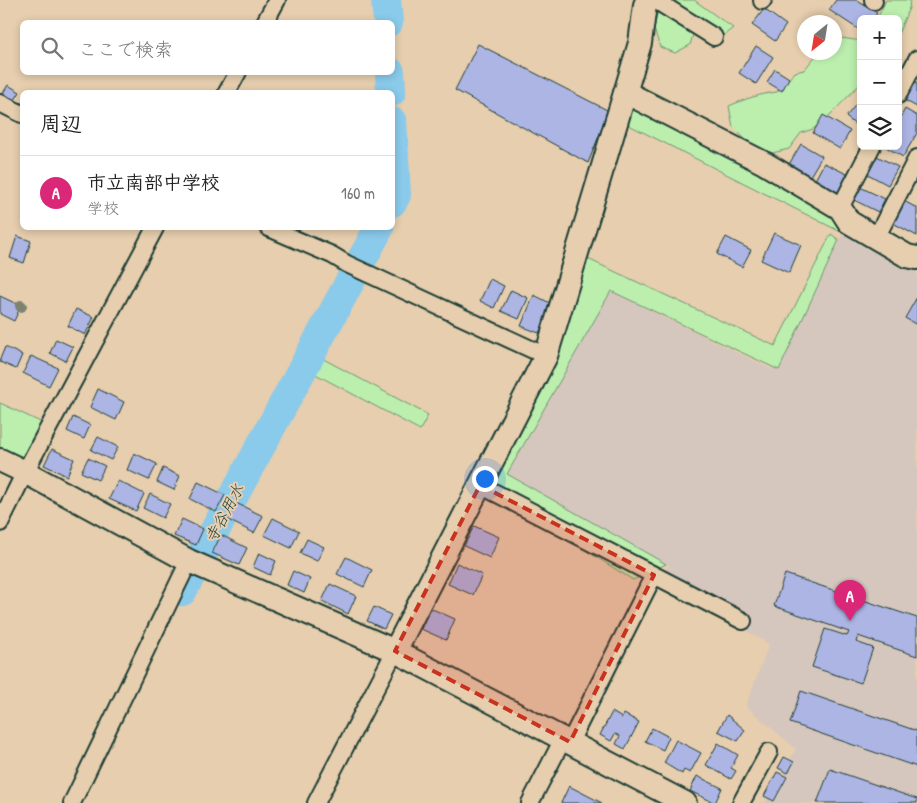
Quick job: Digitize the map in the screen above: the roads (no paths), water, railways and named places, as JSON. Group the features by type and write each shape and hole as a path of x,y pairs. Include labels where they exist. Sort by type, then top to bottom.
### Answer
{"street":[{"path":"266,20 277,0"},
{"path":"316,803 546,356 640,43 645,5 648,0"},
{"path":"655,0 714,37"},
{"path":"902,87 917,59"},
{"path":"228,90 236,75"},
{"path":"625,92 764,163 840,208 849,222 908,256 917,258"},
{"path":"0,103 20,113"},
{"path":"840,208 870,150"},
{"path":"876,238 917,158"},
{"path":"0,523 25,472 154,230"},
{"path":"274,230 332,255 347,264 546,356"},
{"path":"0,460 189,561 395,652 685,803"},
{"path":"480,485 743,621"},
{"path":"72,803 189,561"},
{"path":"530,803 567,741 654,575"},
{"path":"742,803 769,752"}],"waterway":[{"name":"寺谷用水","path":"386,0 388,20"},
{"name":"寺谷用水","path":"390,75 391,90"},
{"name":"寺谷用水","path":"395,177 395,197"},
{"name":"寺谷用水","path":"182,591 378,230"}],"place":[{"name":"市立南部中学校","path":"850,621"}]}
